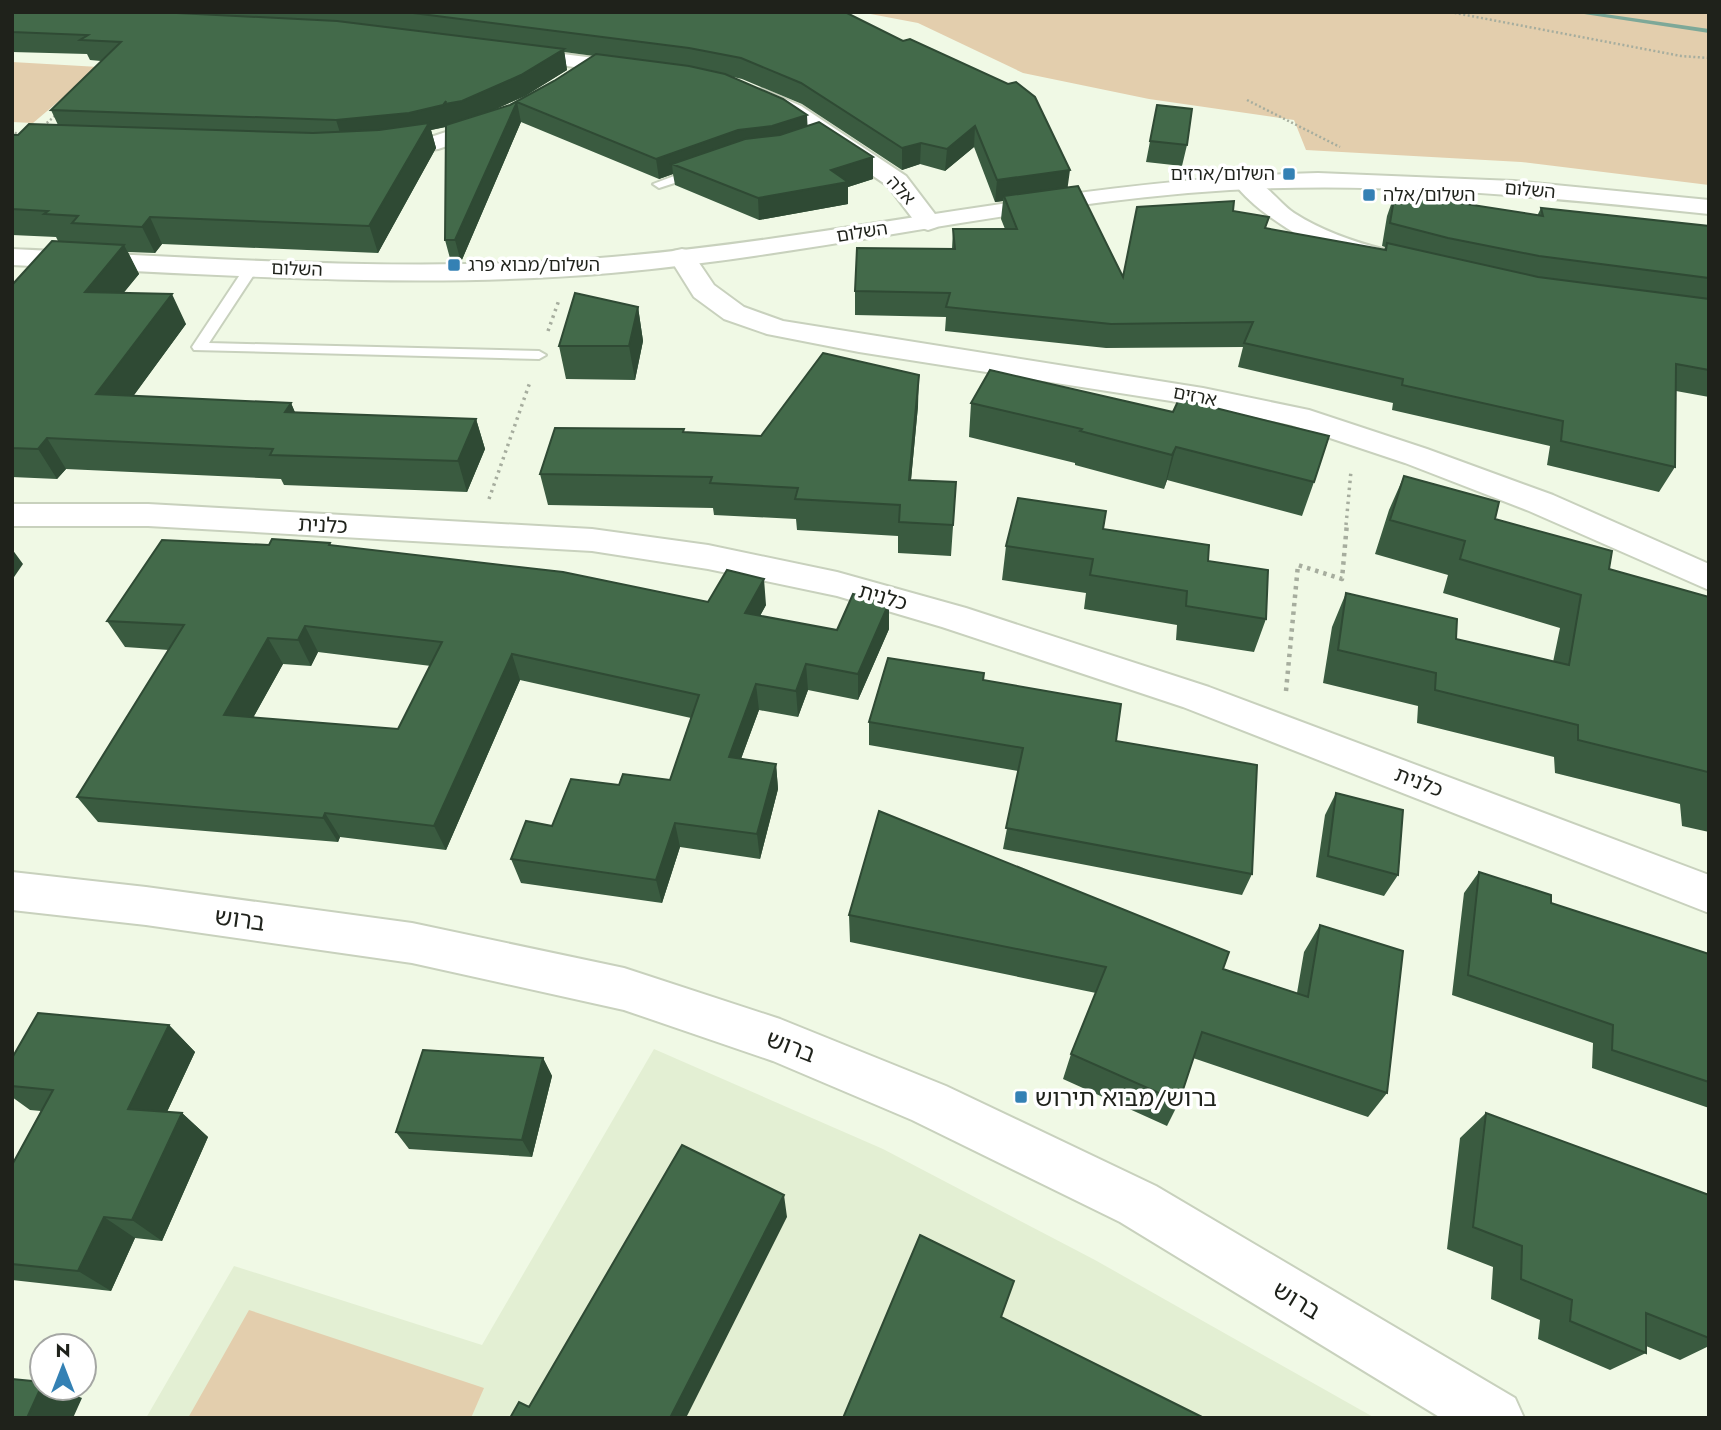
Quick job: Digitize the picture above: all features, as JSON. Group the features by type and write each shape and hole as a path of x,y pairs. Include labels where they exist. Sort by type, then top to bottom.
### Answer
{"street":[{"path":"487,50 650,71"},
{"path":"568,84 595,64"},
{"name":"אלה","path":"742,89 793,111 821,136 897,181 928,222"},
{"path":"365,150 438,142 515,115"},
{"name":"השלום","path":"12,257 343,271 571,268 681,257 1090,198 1191,186 1247,184 1434,181 1709,207"},
{"path":"1247,184 1273,210 1297,225 1329,240 1401,263"},
{"name":"ארזים","path":"681,257 704,291 734,313 777,328 1203,397 1298,417 1541,503 1709,578"},
{"name":"כלנית","path":"12,514 148,515 605,542 708,557 837,584 1079,657 1283,730 1709,894"},
{"name":"ברוש","path":"12,891 146,906 412,943 624,989 780,1041 929,1103 1138,1204 1495,1418"}],"lane":[{"path":"659,184 708,168"},
{"path":"252,267 199,347 539,355"}],"path":[{"path":"1450,12 1681,56 1709,58"},
{"path":"1247,100 1342,148"},
{"path":"36,132 57,113"},
{"path":"12,129 21,139 12,146"},
{"path":"477,533 571,268"},
{"path":"1283,730 1298,565 1342,579 1354,436"}],"shaded area":[{"path":"860,12 1709,12 1709,185 1521,162 1306,150 1294,120 1149,99 1023,73 918,23"},
{"path":"12,62 99,67 33,123 12,122"},
{"path":"654,1049 883,1149 1095,1260 1375,1418 146,1418 234,1266 482,1345"},
{"path":"249,1310 484,1388 471,1418 188,1418"}],"building":[{"path":"12,12 157,12 337,21 564,49 521,75 462,101 445,104 446,101 443,105 409,113 336,120 51,110 121,42 80,40 88,35 12,32"},
{"path":"405,12 845,12 903,41 910,39 1008,84 1016,82 1035,97 1070,170 997,180 975,126 947,149 921,143 902,148 801,83 741,58 689,48"},
{"path":"596,54 689,66 725,74 783,99 807,115 772,126 738,130 656,159 517,102 455,240 445,240 446,125 510,105"},
{"path":"1157,105 1192,109 1187,145 1150,141"},
{"path":"819,122 873,157 831,170 848,182 758,198 672,164 745,139 780,135"},
{"path":"429,123 369,226 150,217 142,227 72,223 78,216 12,209 12,135 18,135 29,124 313,133 379,130"},
{"path":"1078,186 1123,277 1137,207 1234,201 1233,211 1269,217 1265,228 1386,250 1387,243 1538,277 1709,299 1709,370 1676,364 1675,467 1561,441 1563,421 1402,385 1403,379 1244,343 1253,322 1111,324 946,307 950,293 855,291 857,248 955,249 953,229 1017,229 1004,196"},
{"path":"1395,193 1543,216 1541,208 1709,226 1709,278 1539,256 1448,238 1390,223"},
{"path":"52,241 124,245 85,292 172,294 96,394 291,403 285,412 476,419 458,461 270,455 273,449 47,438 38,449 12,448 12,285"},
{"path":"575,293 638,307 629,346 559,346"},
{"path":"823,353 919,375 909,480 956,482 953,525 899,522 900,505 795,499 798,488 710,483 712,477 540,474 555,428 684,429 683,432 761,436"},
{"path":"990,370 1173,412 1179,399 1329,436 1314,482 1176,447 1172,455 1080,431 1082,429 971,403"},
{"path":"1404,476 1499,502 1495,519 1612,551 1609,569 1709,597 1709,777 1708,772 1578,740 1578,725 1435,690 1436,673 1338,650 1346,593 1457,619 1456,639 1569,665 1581,595 1460,559 1465,541 1390,520"},
{"path":"1018,498 1106,511 1103,529 1209,545 1208,561 1268,570 1266,619 1186,606 1187,591 1090,575 1093,559 1006,546"},
{"path":"272,539 330,543 329,545 563,572 708,602 727,570 764,579 745,613 837,630 853,594 889,603 858,674 806,664 796,691 756,684 729,757 776,764 757,834 675,823 656,880 511,859 526,821 552,826 571,779 619,785 623,774 670,780 699,695 512,654 434,826 325,813 323,818 77,797 184,625 107,621 162,540 269,545","holes":["305,626 442,642 398,729 224,715 268,638 298,640"]},
{"path":"888,658 984,673 983,680 1121,704 1116,741 1257,765 1252,874 1006,828 1023,748 869,722"},
{"path":"1336,793 1403,810 1398,875 1328,856"},
{"path":"879,811 1229,952 1223,969 1308,997 1320,925 1403,951 1387,1093 1202,1032 1179,1102 1071,1054 1106,967 849,915"},
{"path":"1479,872 1551,895 1551,903 1709,954 1709,1082 1612,1050 1613,1025 1468,975"},
{"path":"38,1013 169,1025 128,1109 182,1113 132,1220 104,1217 78,1271 12,1264 12,1165 53,1090 12,1086 12,1058"},
{"path":"423,1050 543,1058 522,1140 396,1132"},
{"path":"1486,1113 1709,1195 1709,1338 1646,1313 1646,1353 1570,1321 1572,1300 1521,1279 1522,1246 1473,1227"},
{"path":"682,1145 784,1195 670,1418 510,1418 519,1402 529,1407"},
{"path":"920,1235 1014,1281 1001,1317 1204,1418 843,1418"},
{"path":"12,1379 28,1381 28,1402 34,1402 27,1418 12,1418"}],"waterway":[{"path":"1574,12 1709,31"}],"place":[{"name":"השלום/ארזים","path":"1289,174"},
{"name":"השלום/אלה","path":"1369,195"},
{"name":"השלום/מבוא פרג","path":"454,265"},
{"name":"ברוש/מבוא תירוש","path":"1021,1097"}]}
